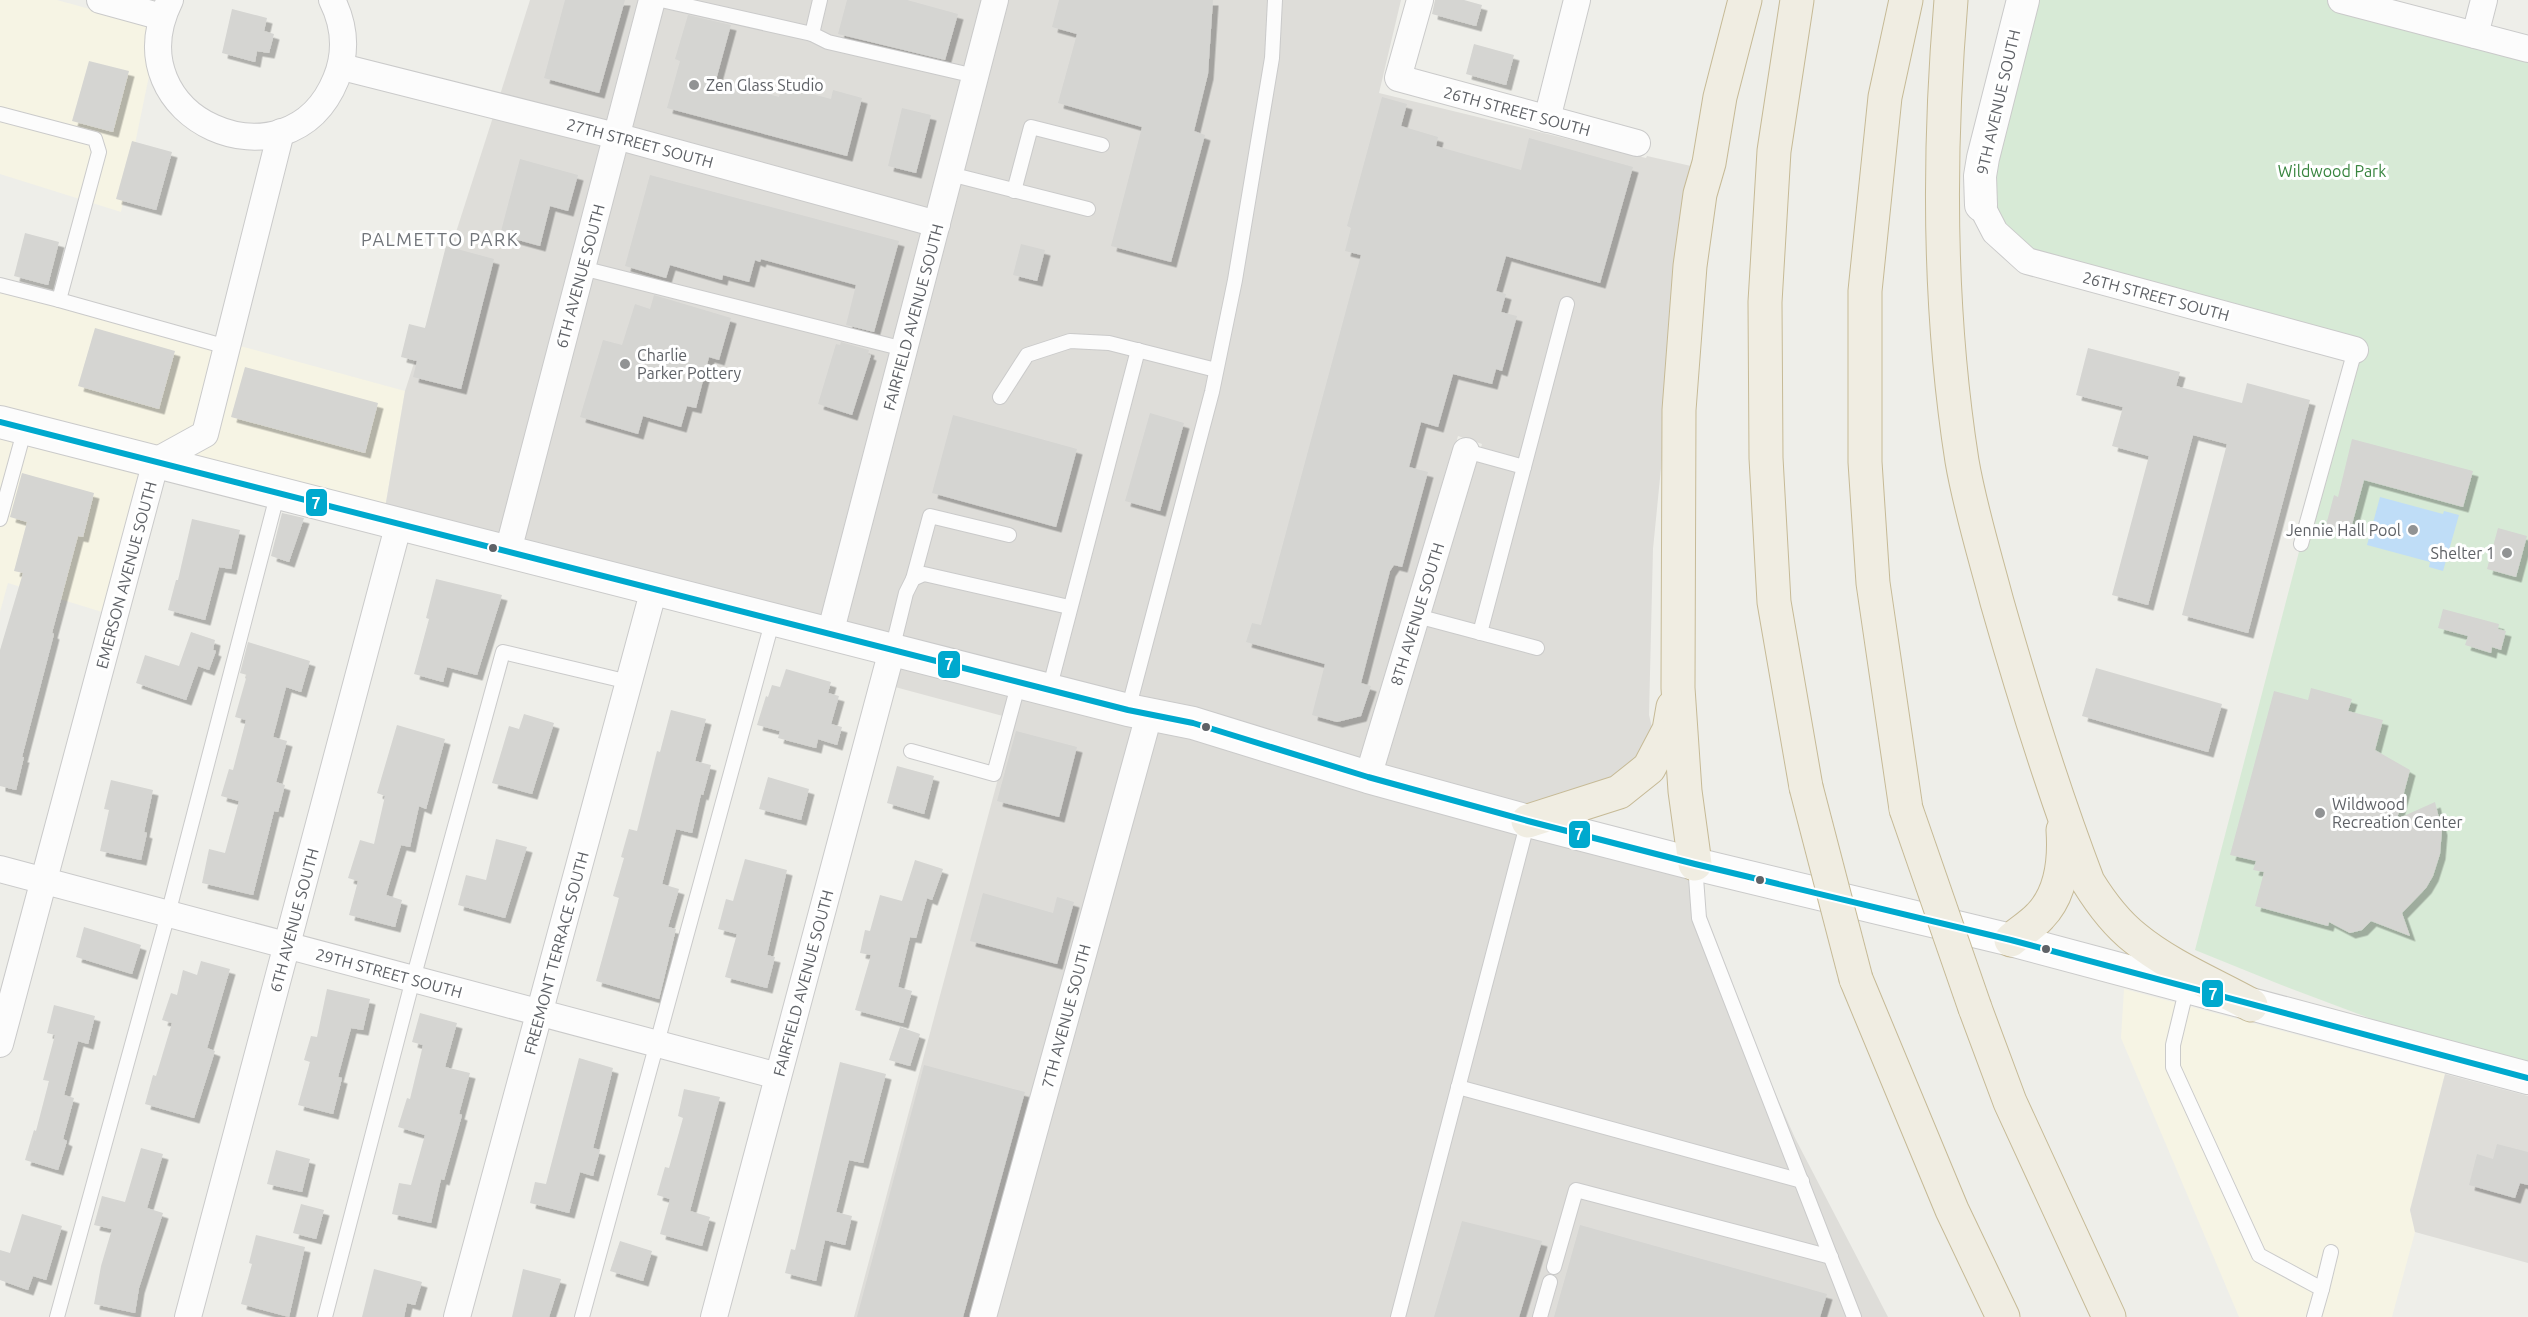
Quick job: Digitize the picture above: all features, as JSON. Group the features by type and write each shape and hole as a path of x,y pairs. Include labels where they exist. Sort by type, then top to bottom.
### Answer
{"highway":[{"path":"1695,864 1685,791 1677,688 1679,410 1690,266 1700,194 1709,163 1720,97 1746,0"},
{"path":"1797,0 1774,151 1765,302 1766,436 1774,602 1806,788 1856,979 1952,1210 2003,1317"},
{"path":"1906,0 1885,97 1865,291 1865,462 1873,583 1906,810 2010,1102 2109,1317"},
{"path":"1952,0 1946,63 1941,200 1944,291 1963,463 1990,577 2026,706 2088,882 2104,907 2136,939 2177,965 2251,1005"},
{"path":"1528,821 1619,792 1649,768 1668,730 1677,688"},
{"path":"2011,940 2041,915 2058,887 2064,849 2062,813"}],"street":[{"path":"100,0 166,9 158,49 165,80 182,107 207,127 237,137 269,136 294,127 315,112 332,91 342,67 344,41 340,16 332,0"},
{"name":"6TH AVENUE SOUTH","path":"508,551 652,0"},
{"name":"FAIRFIELD AVENUE SOUTH","path":"830,634 995,0"},
{"name":"26TH STREET SOUTH","path":"1420,0 1398,78 1637,143"},
{"path":"1547,119 1577,0"},
{"name":"9TH AVENUE SOUTH","path":"1981,205 1980,176 1983,158 2023,0"},
{"path":"2341,0 2528,49"},
{"path":"2475,35 2484,0"},
{"name":"27TH STREET SOUTH","path":"342,67 616,136 937,224"},
{"name":"EMERSON AVENUE SOUTH","path":"0,1044 156,461 205,434 281,132"},
{"name":"26TH STREET SOUTH","path":"1981,205 1995,232 2014,252 2027,261 2355,350"},
{"path":"12,425 1138,713 1192,723 1368,777 1528,821 1695,864 2011,940 2528,1078"},
{"name":"8TH AVENUE SOUTH","path":"1368,777 1466,451"},
{"name":"6TH AVENUE SOUTH","path":"188,1317 399,523"},
{"name":"FREEMONT TERRACE SOUTH","path":"457,1317 654,589"},
{"name":"FAIRFIELD AVENUE SOUTH","path":"714,1317 892,650"},
{"name":"7TH AVENUE SOUTH","path":"983,1317 1138,713"},
{"name":"29TH STREET SOUTH","path":"0,869 778,1076"}],"lane":[{"path":"661,0 812,34 828,42 975,76"},
{"path":"812,34 820,0"},
{"path":"1138,713 1237,268 1272,58 1275,0"},
{"path":"0,114 95,139 99,152 59,300"},
{"path":"1014,191 1031,127 1102,145"},
{"path":"950,174 1089,209"},
{"path":"582,268 904,349"},
{"path":"0,285 227,347"},
{"path":"1480,633 1567,304"},
{"path":"1000,397 1027,355 1070,341 1108,343 1216,370"},
{"path":"1048,690 1138,350"},
{"path":"2301,544 2355,350"},
{"path":"0,519 12,425"},
{"path":"1466,451 1524,467"},
{"path":"57,1317 168,914 278,492"},
{"path":"892,650 906,593 913,579 930,516 1009,535"},
{"path":"913,579 924,574 1069,608"},
{"path":"1417,616 1537,648"},
{"path":"582,1317 773,619"},
{"path":"325,1317 413,979 503,652 629,682"},
{"path":"911,751 994,774 1019,682"},
{"path":"1398,1317 1528,821"},
{"path":"1695,864 1699,918 1854,1317"},
{"path":"2187,987 2173,1045 2173,1067 2259,1255 2322,1288"},
{"path":"1458,1087 1802,1181"},
{"path":"1554,1267 1576,1190 1831,1257"},
{"path":"2314,1317 2331,1252"},
{"path":"1540,1317 1550,1282"}],"shaded area":[{"path":"0,0 57,0 148,25 145,47 150,71 121,212 0,174"},
{"path":"530,0 638,0 606,122 500,95"},
{"path":"665,0 982,0 927,210 631,128"},
{"path":"1008,0 1401,0 1379,93 1646,158 1647,156 1691,166 1653,549 1649,715 1653,731 1638,761 1607,785 1527,809 1384,770 1482,444 1458,436 1360,762 845,626"},
{"path":"493,117 601,144 498,537 385,508 405,391"},
{"path":"625,150 922,232 821,620 523,543"},
{"path":"0,280 216,339 194,427 154,449 0,410"},
{"path":"240,346 405,391 385,508 188,457"},
{"path":"0,433 141,469 102,612 8,583 0,612"},
{"path":"901,664 1134,723 970,1317 854,1317 1014,719 895,687"},
{"path":"1159,729 1689,876 1699,920 1795,1138 1888,1317 996,1317"},
{"path":"2124,989 2445,1074 2410,1210 2415,1232 2392,1317 2239,1317 2121,1038"},
{"path":"2445,1074 2528,1096 2528,1263 2415,1232 2410,1210"}],"green space":[{"name":"Wildwood Park","path":"2023,0 2341,0 2528,49 2528,1078 2195,950 2301,544 2355,351 2039,265 1987,220"}],"water":[{"name":"Jennie Hall Pool","path":"2380,497 2443,514 2444,511 2459,515 2443,571 2429,567 2430,562 2367,545"}],"building":[{"path":"565,0 625,0 599,93 544,78"},
{"path":"847,0 907,0 958,14 945,60 838,34"},
{"path":"1059,0 1213,0 1208,74 1194,131 1205,135 1171,262 1111,246 1142,127 1058,103 1077,34 1052,27"},
{"path":"1435,0 1464,0 1482,5 1476,26 1432,14"},
{"path":"232,9 267,18 264,31 274,34 269,53 257,51 255,62 222,53"},
{"path":"688,15 731,25 716,80 779,97 782,86 831,99 833,90 862,98 847,156 667,108 680,61 675,59"},
{"path":"1474,44 1514,55 1506,85 1466,74"},
{"path":"89,61 129,71 113,132 72,121"},
{"path":"1382,97 1407,104 1401,126 1438,137 1436,146 1521,170 1529,138 1633,167 1600,283 1506,256 1496,291 1506,294 1501,312 1517,316 1502,371 1496,369 1492,384 1453,374 1438,427 1421,422 1409,467 1428,472 1402,567 1394,565 1390,571 1361,683 1371,686 1361,716 1337,722 1312,715 1325,664 1246,642 1252,623 1261,625 1361,255 1345,251 1351,228 1347,226"},
{"path":"902,108 931,115 916,173 888,166"},
{"path":"132,141 172,152 156,210 116,199"},
{"path":"520,159 578,175 568,211 550,206 540,246 500,235"},
{"path":"650,175 899,241 874,332 846,325 856,285 761,259 760,262 755,260 749,282 723,275 722,280 670,265 666,278 625,266"},
{"path":"25,233 59,242 48,285 14,276"},
{"path":"1021,244 1045,250 1037,281 1013,275"},
{"path":"446,246 494,259 461,389 413,377 417,361 401,357 409,324 425,328"},
{"path":"654,295 731,318 719,360 709,357 696,408 687,406 681,427 643,416 638,434 580,417 603,340 622,345 635,304 650,309"},
{"path":"95,328 175,351 159,409 78,386"},
{"path":"841,342 869,350 868,354 871,355 852,415 818,404 836,344 840,345"},
{"path":"2088,348 2180,372 2176,386 2242,403 2247,383 2310,400 2248,633 2182,615 2227,444 2193,435 2148,605 2112,595 2149,456 2112,446 2123,407 2076,395"},
{"path":"245,367 378,403 365,453 231,417"},
{"path":"1150,413 1184,423 1160,511 1125,501"},
{"path":"953,415 1077,449 1056,527 932,493"},
{"path":"2352,439 2473,471 2463,507 2364,480 2350,532 2326,525 2334,495 2338,497"},
{"path":"22,473 94,493 83,537 78,536 52,633 54,634 22,757 24,757 16,790 0,786 0,650 23,573 14,571 27,522 10,517"},
{"path":"282,513 304,518 289,562 271,556"},
{"path":"192,519 240,530 231,569 219,567 205,620 168,610 176,580 178,580"},
{"name":"Shelter 1","path":"2498,528 2527,536 2516,577 2487,569"},
{"path":"436,579 502,595 477,675 447,667 443,682 414,674 429,619 426,618"},
{"path":"2443,609 2499,624 2498,629 2506,631 2501,650 2492,647 2491,653 2465,645 2468,636 2438,628"},
{"path":"191,632 215,640 213,650 216,651 209,670 198,666 186,700 136,683 145,655 179,666"},
{"path":"248,642 310,661 301,692 286,687 273,737 287,741 276,782 285,785 278,812 274,811 253,895 202,883 209,849 225,853 239,801 221,796 229,769 233,770 246,720 235,717 247,675 240,673"},
{"path":"2096,668 2222,704 2208,752 2082,716"},
{"path":"786,669 831,682 828,693 839,696 831,724 842,727 837,745 818,739 816,748 778,738 780,731 757,725 766,696 768,697 772,685 780,687"},
{"name":"Wildwood Recreation Center","path":"2311,688 2352,699 2348,711 2383,720 2375,750 2410,770 2397,819 2435,802 2442,830 2440,854 2433,876 2426,888 2402,913 2410,936 2371,921 2362,930 2350,933 2329,922 2328,926 2255,906 2264,872 2253,870 2256,861 2230,855 2274,691 2308,700"},
{"path":"671,710 706,719 695,761 711,765 703,795 701,794 692,833 676,829 662,884 679,889 668,927 676,929 659,999 596,981 619,898 613,896 624,858 621,857 629,829 637,831 657,751 660,752"},
{"path":"524,714 554,723 532,794 492,783 509,726 519,729"},
{"path":"397,725 445,739 426,809 419,806 410,847 401,845 386,895 402,900 395,927 349,915 358,881 348,878 360,840 374,844 385,796 377,793"},
{"path":"1016,731 1077,747 1059,817 997,801"},
{"path":"897,766 934,776 924,814 887,803"},
{"path":"768,777 809,789 801,820 759,809"},
{"path":"111,780 153,790 141,860 100,851 109,810 104,809"},
{"path":"496,839 527,847 505,918 458,905 466,875 486,880"},
{"path":"745,859 787,870 767,955 775,957 767,988 725,977 737,934 718,929 726,899 733,901"},
{"path":"915,860 943,869 932,900 927,898 916,938 910,937 898,987 912,991 903,1023 855,1010 871,955 860,953 865,930 870,931 880,895 902,901"},
{"path":"983,893 1053,913 1057,897 1074,902 1057,964 970,941"},
{"path":"84,927 141,945 132,974 76,957"},
{"path":"201,961 230,969 207,1048 215,1051 194,1118 145,1104 172,1023 162,1020 171,993 177,995 183,970 197,975"},
{"path":"327,989 370,999 363,1030 351,1028 338,1077 342,1078 333,1114 298,1105 310,1062 304,1060 311,1036 317,1037"},
{"path":"54,1005 95,1016 88,1044 78,1041 64,1095 74,1098 63,1139 67,1141 58,1170 25,1160 34,1130 36,1131 49,1081 43,1080 55,1035 47,1033"},
{"path":"420,1013 457,1023 445,1067 470,1073 459,1114 462,1115 444,1180 441,1179 431,1223 392,1214 399,1183 411,1185 425,1135 398,1127 407,1098 410,1099 423,1045 412,1042"},
{"path":"900,1027 920,1034 910,1066 889,1060"},
{"path":"579,1058 613,1068 593,1148 600,1150 593,1176 580,1172 569,1213 530,1203 535,1182 546,1184"},
{"path":"840,1062 886,1074 863,1163 849,1160 836,1212 852,1216 845,1245 825,1240 816,1281 785,1273 791,1249 795,1250"},
{"path":"924,1065 1025,1092 963,1317 857,1317"},
{"path":"684,1089 720,1097 690,1211 710,1217 702,1246 660,1234 670,1199 657,1195 665,1167 669,1168 683,1118 678,1116"},
{"path":"2497,1144 2528,1152 2528,1185 2520,1183 2515,1198 2469,1185 2477,1154 2493,1159"},
{"path":"141,1148 163,1154 147,1208 163,1213 139,1288 135,1313 94,1304 101,1266 112,1229 94,1225 102,1196 125,1202"},
{"path":"276,1150 310,1159 302,1192 267,1184"},
{"path":"301,1204 324,1210 316,1239 293,1233"},
{"path":"22,1214 62,1226 46,1280 33,1276 28,1290 0,1280 0,1250 10,1253"},
{"path":"1462,1221 1542,1241 1519,1317 1434,1317"},
{"path":"1580,1225 1827,1294 1820,1317 1554,1317"},
{"path":"256,1235 305,1247 289,1317 241,1304 252,1264 249,1263"},
{"path":"620,1241 652,1251 643,1281 610,1271"},
{"path":"374,1269 422,1282 415,1305 407,1303 404,1317 362,1317"},
{"path":"523,1269 561,1279 549,1317 512,1317"}],"transit line":[{"name":"7","path":"0,422 1128,710 1193,723 1368,777 1528,821 1695,864 2011,940 2528,1078"}],"place":[{"name":"Zen Glass Studio","path":"694,85"},
{"name":"Charlie Parker Pottery","path":"625,364"},
{"name":"Jennie Hall Pool","path":"2413,530"},
{"name":"Shelter 1","path":"2507,553"},
{"name":"Wildwood Recreation Center","path":"2320,813"}],"district":[{"name":"PALMETTO PARK","path":"440,239"}]}
